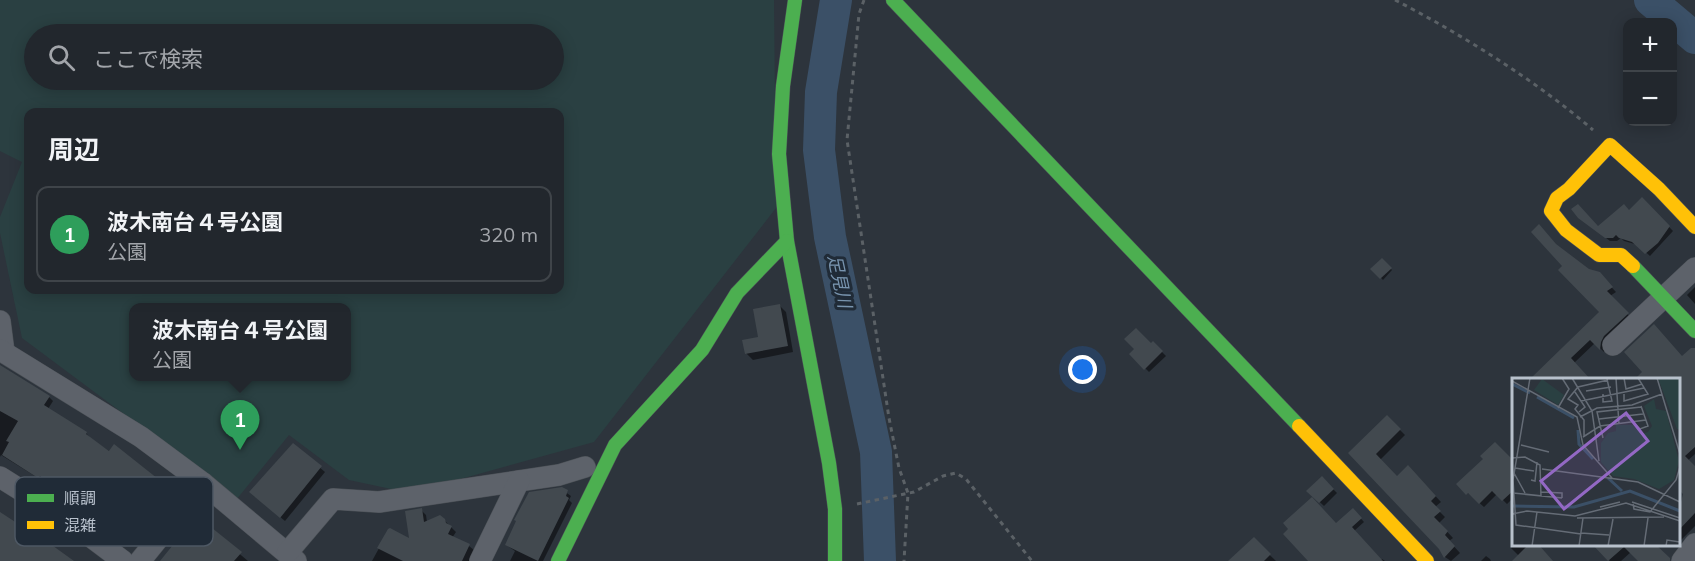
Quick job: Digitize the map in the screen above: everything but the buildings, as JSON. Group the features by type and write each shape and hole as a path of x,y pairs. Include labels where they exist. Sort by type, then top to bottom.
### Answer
{"street":[{"path":"795,0 783,86 779,154 787,241 829,463 835,509 835,561"},
{"path":"893,0 1427,561"},
{"path":"1695,227 1637,168 1610,145 1569,189 1557,198 1551,210 1566,230 1599,255 1621,255 1640,271 1695,331"},
{"path":"558,561 615,445 702,350 737,293 787,241"},
{"path":"1613,345 1695,268"},
{"path":"0,321 2,351 141,437 195,477"},
{"path":"213,491 292,557 333,499 379,502 559,475 585,467"},
{"path":"0,477 15,486"},
{"path":"480,561 519,481"},
{"path":"1682,561 1695,544"},
{"path":"103,546 123,561"},
{"path":"140,561 152,546"}],"path":[{"path":"864,0 860,14 847,140 889,418 899,468 908,494 904,561"},
{"path":"1395,0 1489,55 1571,111 1610,145"},
{"path":"855,504 908,494 948,474 956,473 978,492 1032,561"}],"green space":[{"path":"0,0 774,0 776,208 594,442 410,493 349,480 289,435 236,500 213,482 213,477 207,477 22,338 0,233 0,217 22,162 0,151"}],"waterway":[{"name":"足見川","path":"836,0 821,92 819,150 830,237 876,452 880,561"},
{"path":"1650,0 1695,38"}],"traffic: fast":[{"path":"795,0 783,86 779,154 787,241 829,463 835,509 835,561"},
{"path":"893,0 1299,426"},
{"path":"558,561 615,445 702,350 737,293 787,241"},
{"path":"1633,266 1695,331"}],"traffic: slow":[{"path":"1633,266 1621,255 1599,255 1566,230 1551,211 1557,198 1569,189 1610,145 1659,189 1695,227"},
{"path":"1299,426 1427,561"}],"place":[{"name":"波木南台４号公園","path":"240,450"}]}
